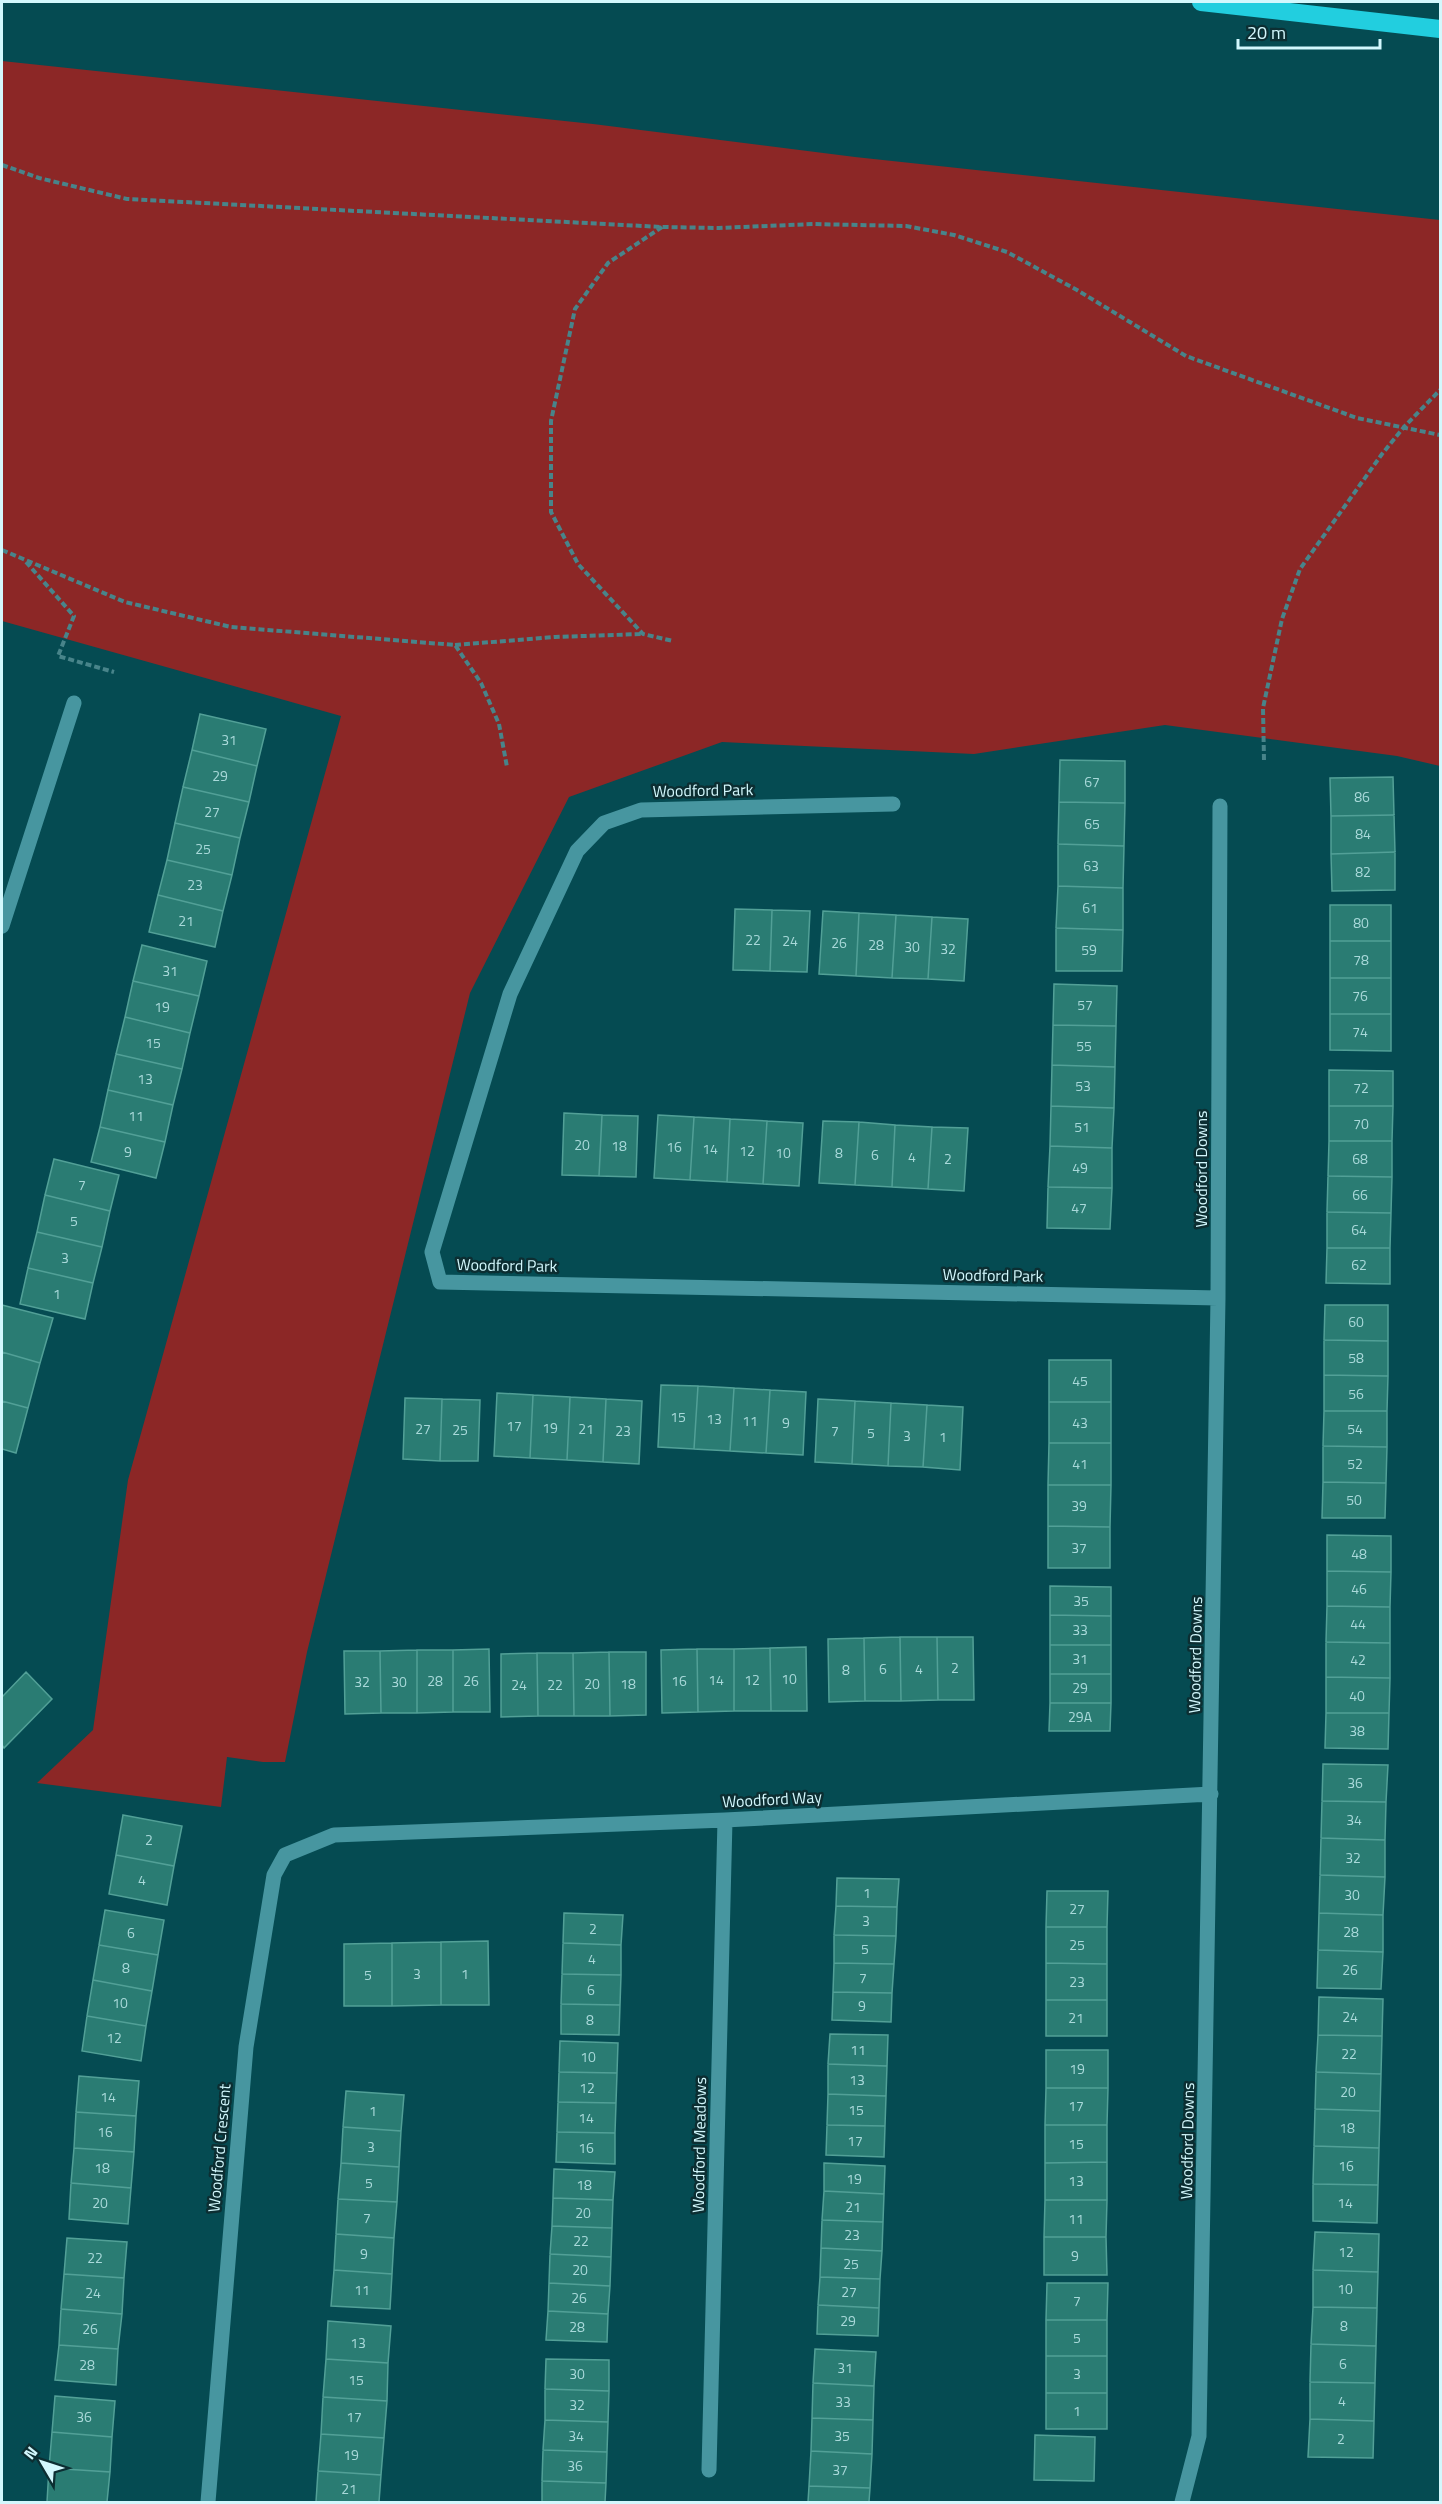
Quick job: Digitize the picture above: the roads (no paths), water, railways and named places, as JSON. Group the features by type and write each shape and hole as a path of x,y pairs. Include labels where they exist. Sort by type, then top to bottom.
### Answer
{"highway":[{"path":"1201,2 1440,29"}],"street":[{"path":"2,926 74,703"},
{"name":"Woodford Park","path":"893,804 641,810 604,823 577,851 510,994 432,1252 440,1282 1218,1298"},
{"name":"Woodford Downs","path":"1182,2502 1199,2436 1218,1298 1220,806"},
{"name":"Woodford Way","path":"334,1834 725,1820 1211,1794"},
{"name":"Woodford Meadows","path":"709,2470 725,1820"},
{"name":"Woodford Crescent","path":"208,2502 246,2047 274,1875 285,1855 334,1834"}]}
